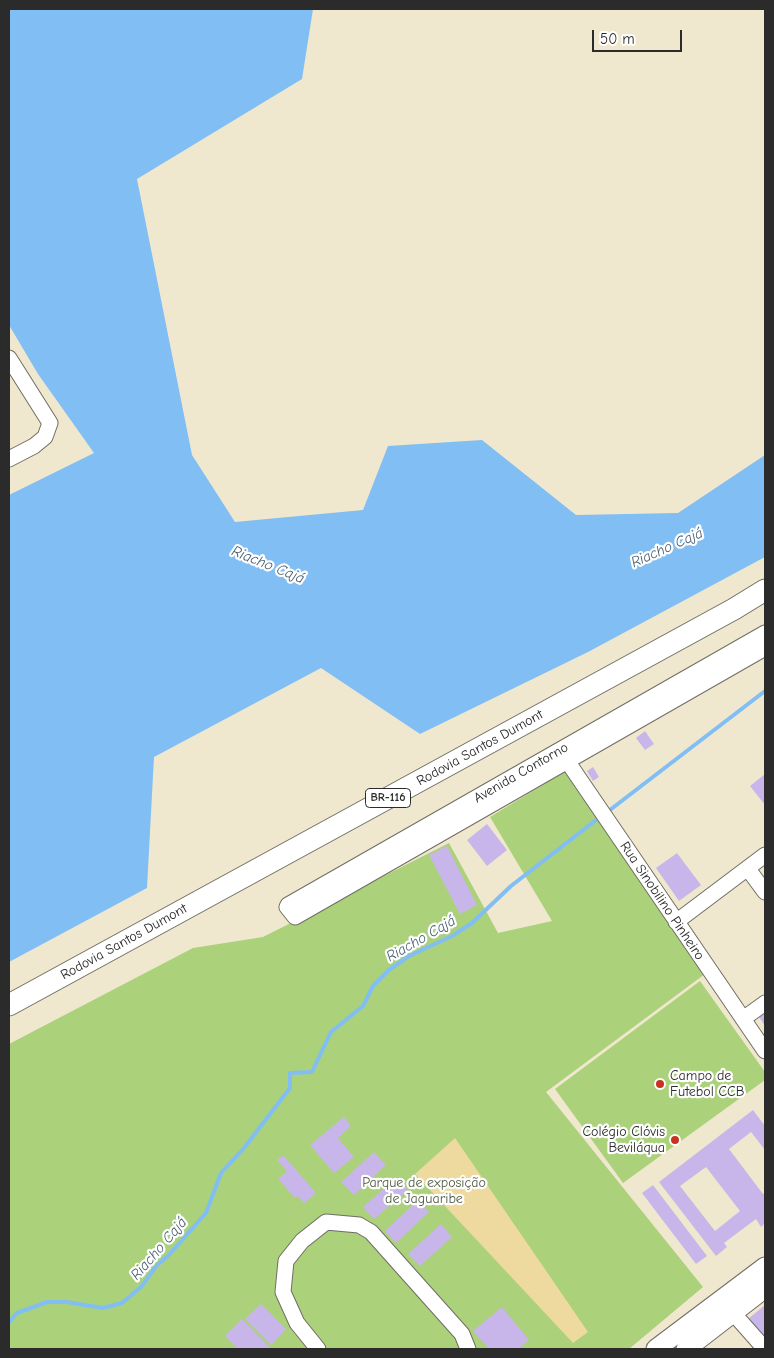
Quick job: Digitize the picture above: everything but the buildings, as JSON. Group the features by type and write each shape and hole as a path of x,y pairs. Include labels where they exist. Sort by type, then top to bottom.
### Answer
{"highway":[{"name":"Rodovia Santos Dumont","path":"9,1005 734,610 765,590"}],"main road":[{"path":"686,1349 765,1267"},
{"path":"656,1349 728,1306 765,1288"}],"street":[{"path":"9,358 50,423 45,437 34,446 9,459"},
{"name":"Avenida Contorno","path":"563,756 765,633"},
{"path":"295,917 424,835 563,756 765,648"},
{"name":"Rua Sinobilino Pinheiro","path":"563,756 765,1051"},
{"path":"676,922 765,855"},
{"path":"748,869 765,892"},
{"path":"743,1019 765,1003"},
{"path":"318,1349 297,1323 282,1292 286,1262 302,1241 326,1222 358,1224 371,1232 462,1334 468,1349"},
{"path":"728,1306 765,1348"}],"green space":[{"name":"Parque de exposição de Jaguaribe","path":"567,770 705,974 546,1092 703,1287 629,1349 9,1349 9,1044 193,948 263,937 449,843 498,933 552,921 490,817"},
{"name":"Campo de Futebol CCB","path":"700,981 765,1072 765,1080 623,1183 555,1089"}],"sand":[{"path":"455,1138 588,1332 573,1343 415,1174"}],"water":[{"path":"9,9 313,9 302,79 137,179 192,455 235,522 363,510 388,446 482,440 576,515 678,513 765,455 765,557 588,652 420,734 321,668 154,757 147,888 9,962 9,495 94,453 38,374 9,325"}],"waterway":[{"name":"Riacho Cajá","path":"606,813 765,691"},
{"name":"Riacho Cajá","path":"9,1322 17,1313 47,1302 67,1302 103,1308 122,1303 141,1287 157,1265 168,1256 206,1213 221,1173 244,1148 290,1088 290,1073 312,1072 331,1032 363,1006 373,986 389,970 409,956 452,936 472,923 511,886 600,817"}],"place":[{"name":"Campo de Futebol CCB","path":"660,1084"},
{"name":"Colégio Clóvis Beviláqua","path":"675,1140"}]}
